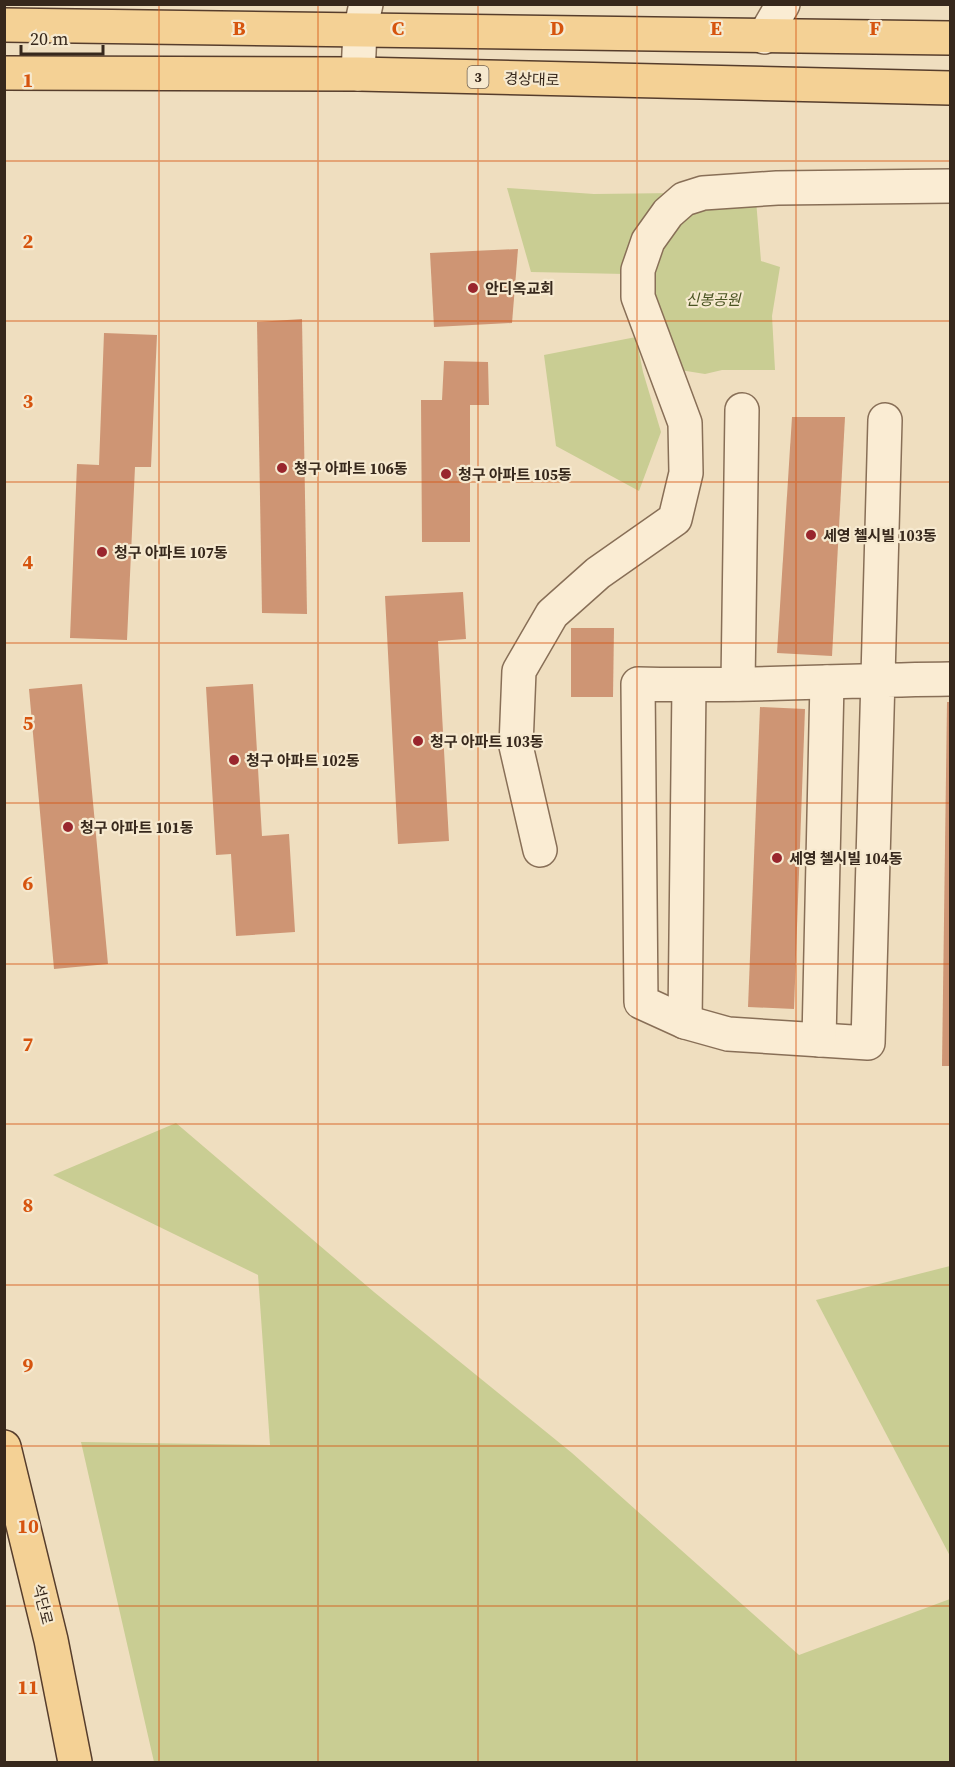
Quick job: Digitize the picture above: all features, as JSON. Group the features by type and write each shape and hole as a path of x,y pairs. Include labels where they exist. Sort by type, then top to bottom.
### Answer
{"main road":[{"path":"4,25 363,18 764,37 951,38"},
{"name":"경상대로","path":"4,73 358,74 951,88"},
{"name":"석단로","path":"4,1447 51,1640 75,1762"}],"street":[{"path":"764,37 783,4"},
{"path":"358,74 363,18"},
{"path":"540,850 516,746 519,671 552,614 598,573 675,519 686,473 685,423 638,297 638,270 648,241 668,213 684,199 703,193 777,188 951,186"},
{"path":"738,684 742,410"},
{"path":"885,420 879,680 868,1042 728,1034 685,1022 641,1002 638,684 689,686 879,680 951,679"},
{"path":"819,1040 827,682"},
{"path":"685,1022 689,686"}],"green space":[{"path":"507,188 594,194 677,193 625,274 531,272"},
{"name":"신봉공원","path":"756,200 761,261 780,267 772,316 775,370 722,370 705,374 680,370 648,306 654,251 687,208"},
{"path":"636,337 643,372 661,432 639,491 556,446 544,355"},
{"path":"176,1123 374,1292 572,1453 799,1655 950,1599 950,1762 154,1762 81,1442 270,1445 258,1275 53,1175"},
{"path":"950,1266 950,1556 816,1300"}],"building":[{"name":"안디옥교회","path":"518,249 512,323 434,327 430,253"},
{"name":"청구 아파트 106동","path":"302,319 307,614 262,613 257,322"},
{"name":"청구 아파트 107동","path":"104,333 157,335 151,467 135,467 127,640 70,638 77,464 99,465"},
{"name":"청구 아파트 105동","path":"444,361 488,362 489,405 470,405 470,542 422,542 421,400 442,400"},
{"name":"세영 첼시빌 103동","path":"792,417 845,417 832,656 777,653"},
{"name":"청구 아파트 103동","path":"463,592 466,639 438,641 449,841 398,844 385,596"},
{"path":"571,628 614,628 613,697 571,697"},
{"name":"청구 아파트 101동","path":"82,684 108,964 54,969 29,689"},
{"name":"청구 아파트 102동","path":"253,684 262,836 289,834 295,932 236,936 231,854 216,855 206,687"},
{"path":"947,702 950,702 950,1066 942,1066"},
{"name":"세영 첼시빌 104동","path":"760,707 805,709 794,1009 748,1007"}],"place":[{"name":"안디옥교회","path":"473,288"},
{"name":"청구 아파트 106동","path":"282,468"},
{"name":"청구 아파트 105동","path":"446,474"},
{"name":"세영 첼시빌 103동","path":"811,535"},
{"name":"청구 아파트 107동","path":"102,552"},
{"name":"청구 아파트 103동","path":"418,741"},
{"name":"청구 아파트 102동","path":"234,760"},
{"name":"청구 아파트 101동","path":"68,827"},
{"name":"세영 첼시빌 104동","path":"777,858"}]}
